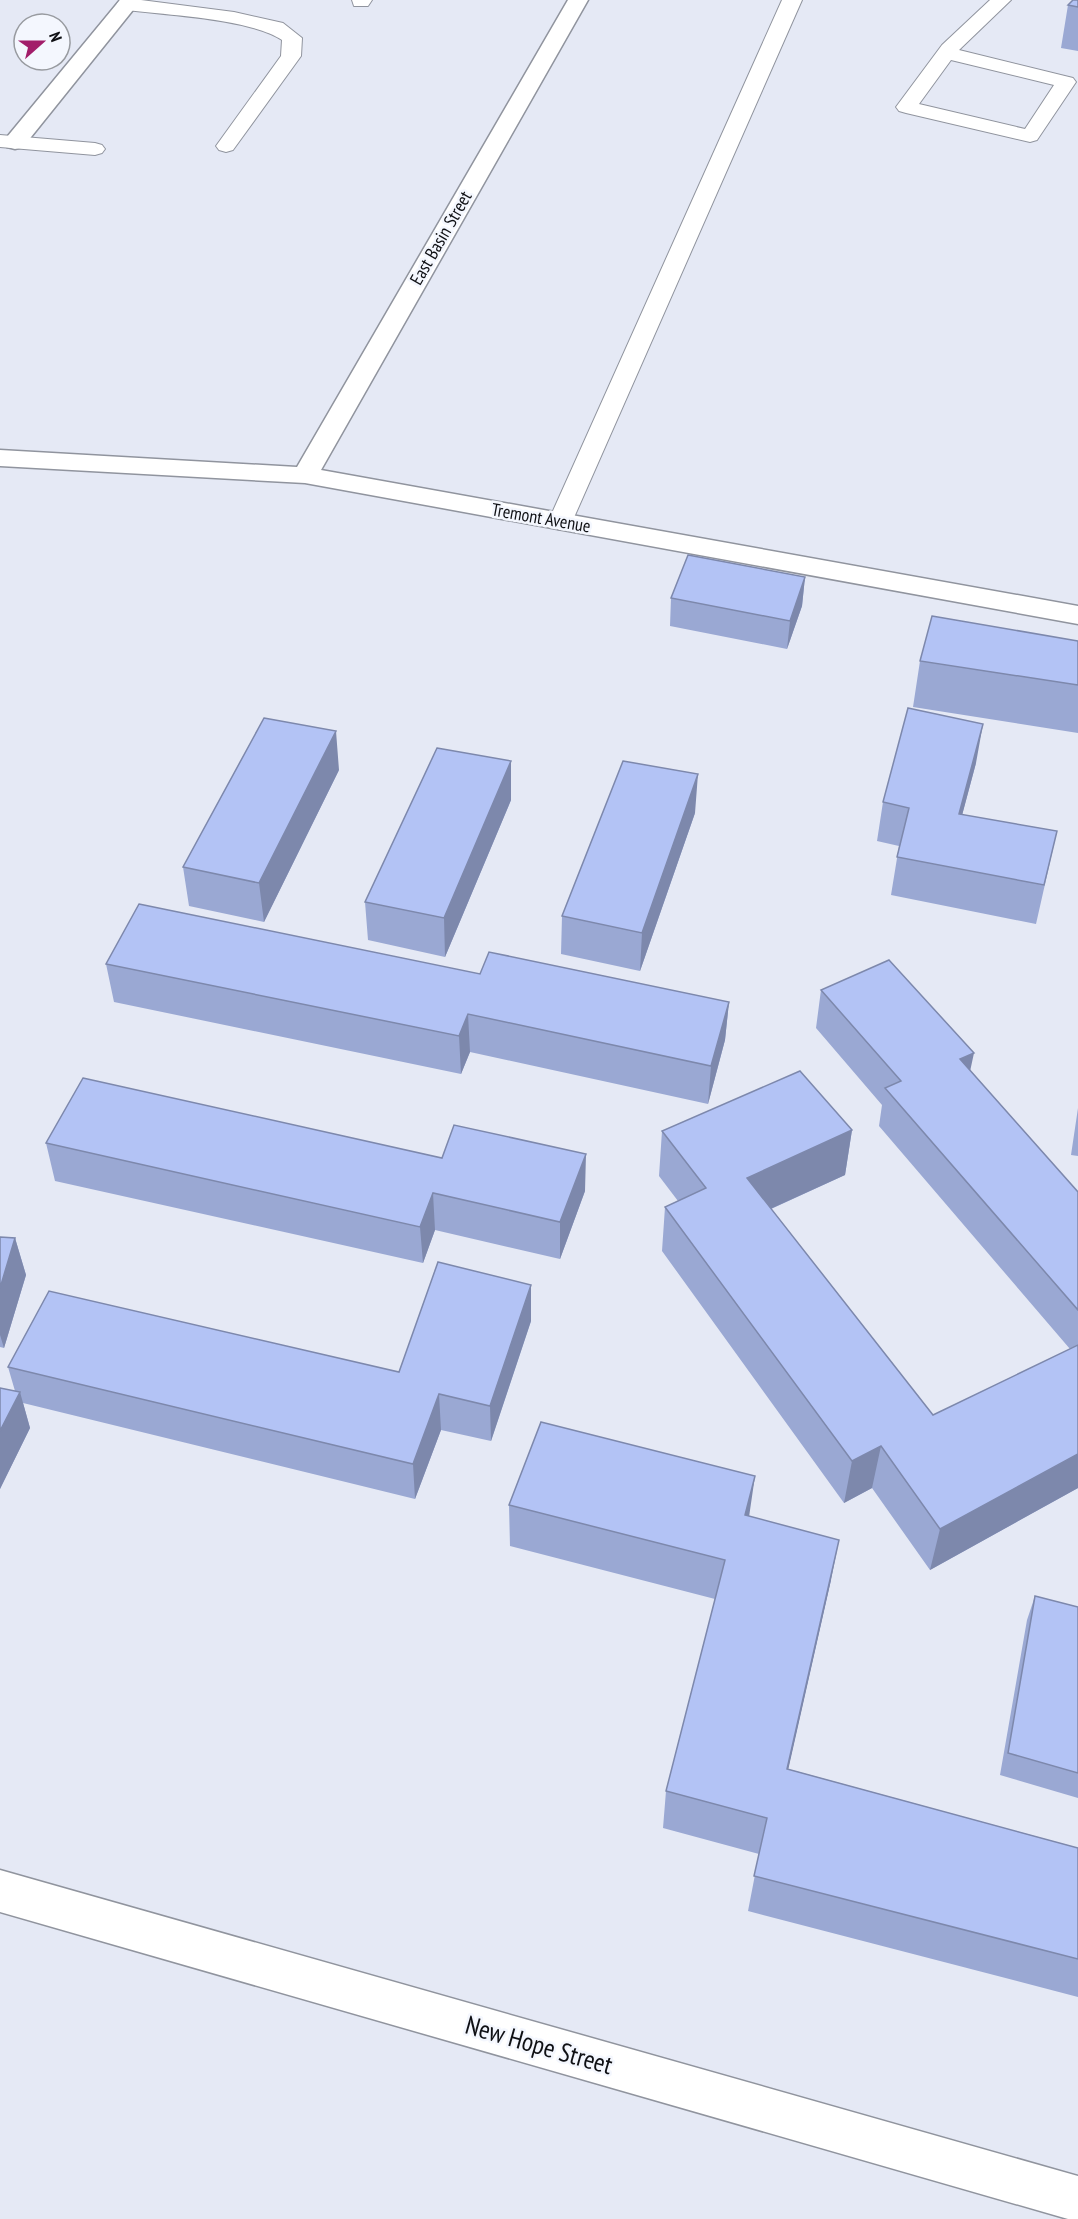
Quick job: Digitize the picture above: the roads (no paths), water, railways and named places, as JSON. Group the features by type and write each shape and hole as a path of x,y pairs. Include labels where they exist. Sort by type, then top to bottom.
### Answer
{"street":[{"name":"East Basin Street","path":"305,475 578,0"},
{"path":"8,142 129,2"},
{"name":"Tremont Avenue","path":"0,458 305,475 1078,615"},
{"name":"New Hope Street","path":"0,1891 1078,2199"}],"lane":[{"path":"560,522 792,0"},
{"path":"946,53 1066,82 1030,136 906,107 946,53 1001,0"},
{"path":"129,2 234,18 276,27 292,38 291,56 226,146"},
{"path":"8,142 95,149"}]}
